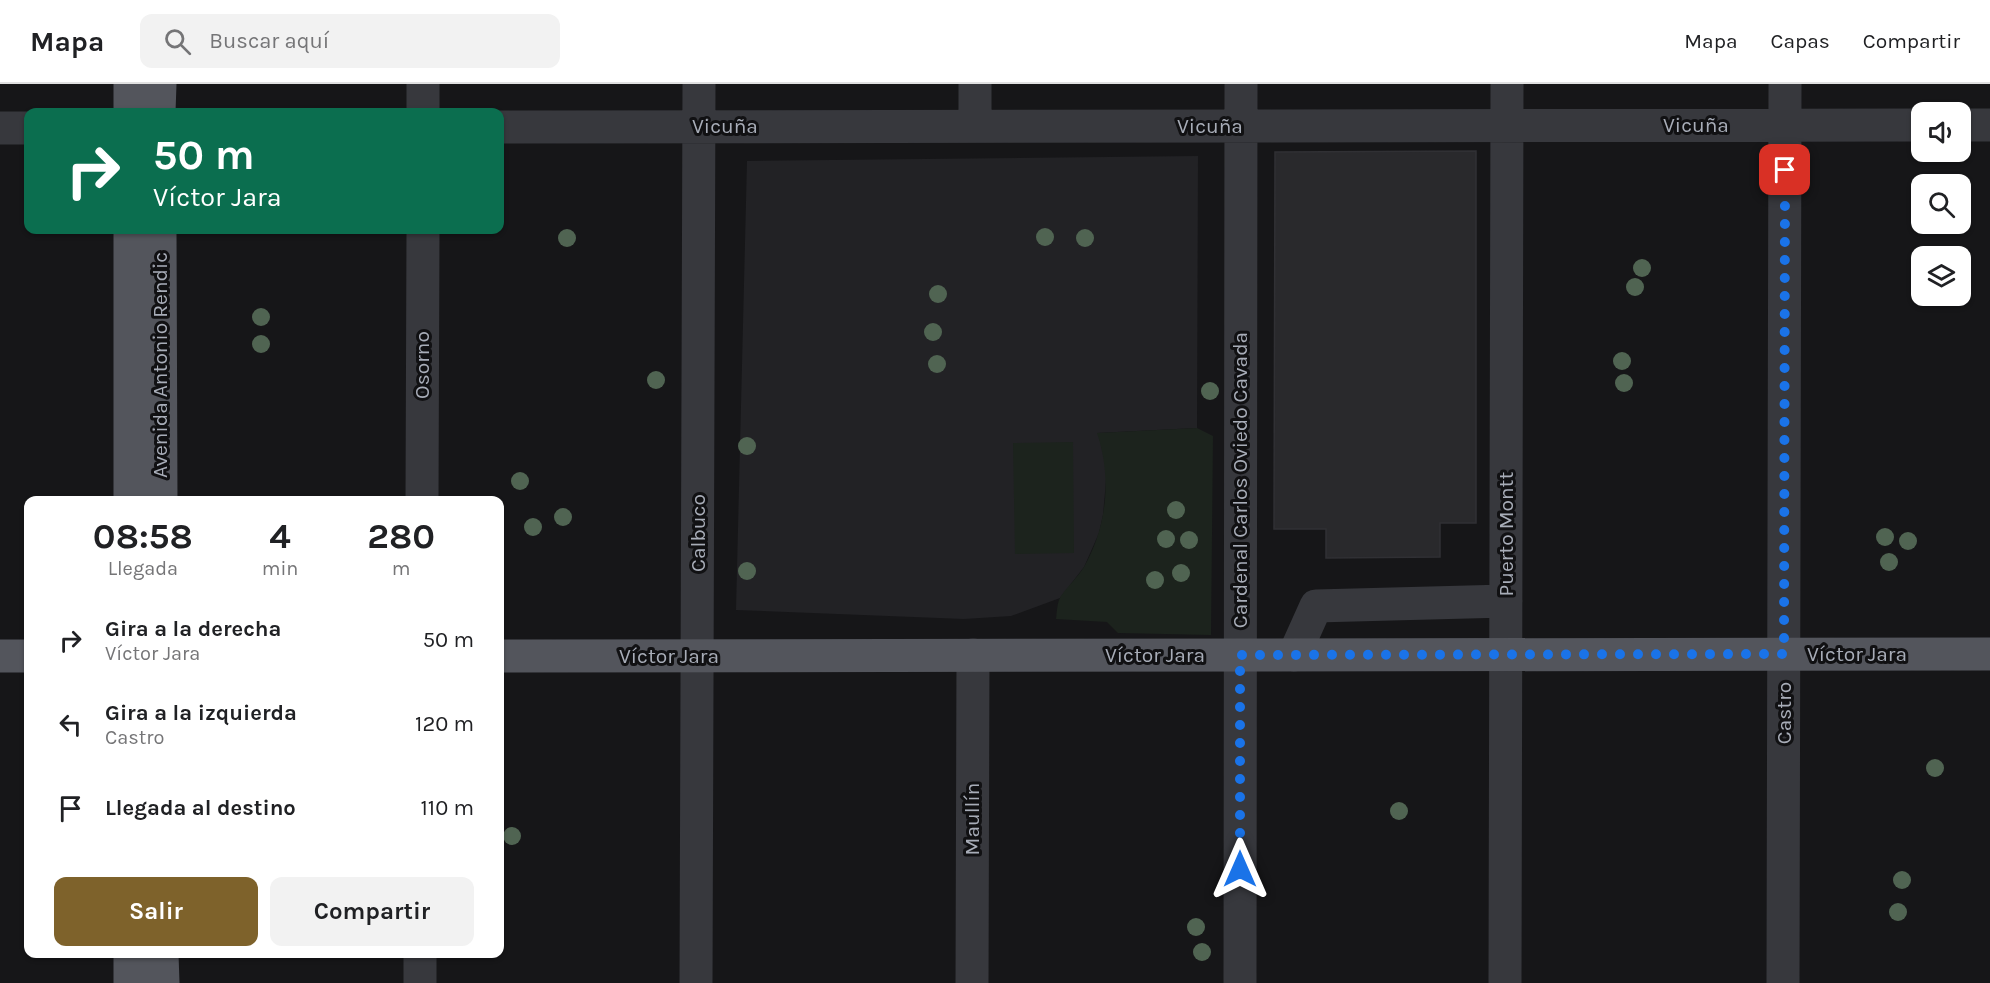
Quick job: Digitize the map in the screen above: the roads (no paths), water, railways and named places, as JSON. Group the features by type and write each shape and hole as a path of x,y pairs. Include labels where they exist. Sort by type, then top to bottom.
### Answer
{"main road":[{"path":"130,84 130,108"},
{"path":"159,108 160,84"},
{"name":"Avenida Antonio Rendic","path":"129,234 130,496"},
{"name":"Avenida Antonio Rendic","path":"160,234 161,496"},
{"name":"Víctor Jara","path":"504,656 1990,654"},
{"path":"0,656 24,656"},
{"path":"130,958 130,983"},
{"path":"162,958 163,983"}],"street":[{"path":"423,84 423,108"},
{"name":"Calbuco","path":"696,983 699,84"},
{"path":"975,84 975,126"},
{"name":"Cardenal Carlos Oviedo Cavada","path":"1240,983 1241,84"},
{"name":"Puerto Montt","path":"1505,983 1507,84"},
{"name":"Castro","path":"1783,983 1785,84"},
{"name":"Vicuña","path":"504,127 1911,125"},
{"path":"1971,125 1990,125"},
{"path":"0,128 24,128"},
{"name":"Osorno","path":"422,496 423,234"},
{"path":"1294,655 1316,606 1506,601"},
{"name":"Maullín","path":"972,983 973,655"},
{"path":"420,958 420,983"}]}
